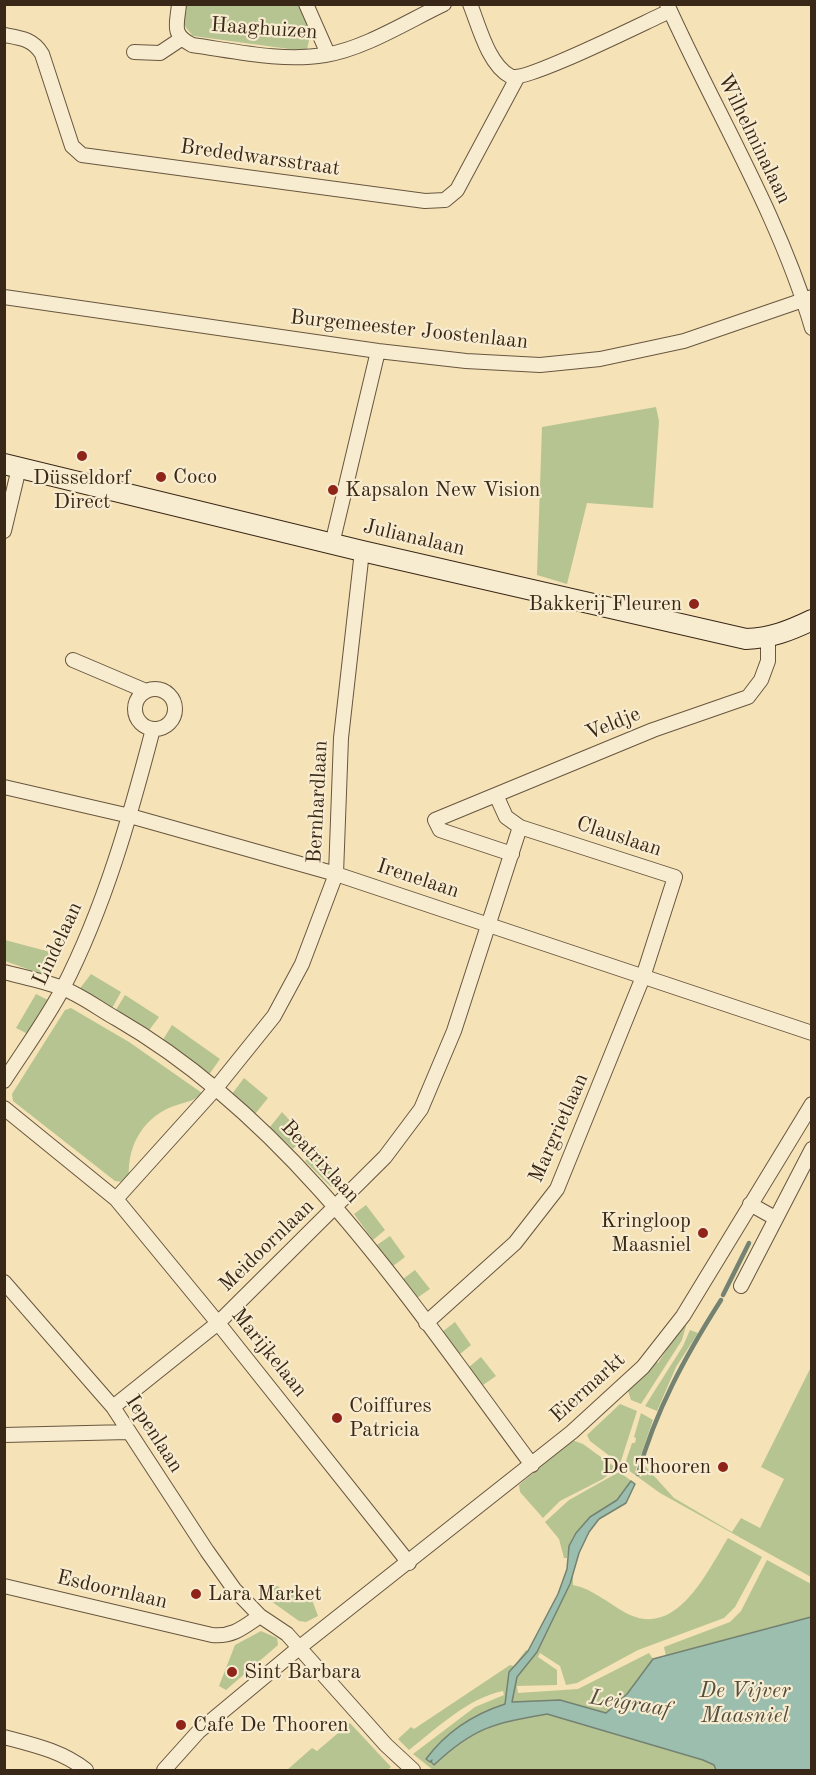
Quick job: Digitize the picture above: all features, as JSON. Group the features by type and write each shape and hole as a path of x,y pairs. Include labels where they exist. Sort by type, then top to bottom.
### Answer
{"street":[{"name":"Haaghuizen","path":"179,4 176,30 181,39 192,45 284,56 328,54 306,4"},
{"path":"328,54 350,48 444,4"},
{"path":"470,4 491,54 508,75 517,78 547,67 668,8"},
{"name":"Wilhelminalaan","path":"668,8 808,298 812,328"},
{"name":"Brededwarsstraat","path":"4,35 25,39 36,44 42,54 72,146 82,155 425,201 445,200 456,190 517,78"},
{"name":"Haaghuizen","path":"134,52 160,53 181,39"},
{"name":"Burgemeester Joostenlaan","path":"4,297 378,351 466,361 540,365 600,359 684,341 808,298"},
{"path":"332,544 378,351"},
{"path":"4,531 12,466"},
{"name":"Julianalaan","path":"12,466 332,544 746,639 768,638 788,632 812,620"},
{"name":"Bernhardlaan","path":"116,1199 216,1089 274,1016 302,964 336,874 341,738 362,551"},
{"name":"Veldje","path":"512,854 440,830 435,820 652,730 748,697 761,680 768,661 768,638"},
{"path":"73,660 146,691"},
{"path":"153,688 164,690 175,703 171,722 163,728 153,729 141,723 135,710 138,698 153,688"},
{"name":"Lindelaan","path":"4,1081 63,988 104,894 130,816 153,729"},
{"name":"Irenelaan","path":"4,787 130,816 336,874 812,1033"},
{"path":"489,925 520,827 506,817 496,795"},
{"name":"Clauslaan","path":"520,827 675,878 644,977"},
{"name":"Meidoornlaan","path":"113,1407 218,1323 337,1208 386,1157 421,1109 454,1031 489,925"},
{"name":"Beatrixlaan","path":"4,972 63,988 144,1035 216,1089 276,1144 337,1208 532,1465"},
{"name":"Margrietlaan","path":"426,1323 515,1243 557,1189 644,977"},
{"name":"Eiermarkt","path":"165,1770 199,1731 300,1647 532,1465 608,1401 643,1367 682,1316 812,1104"},
{"name":"Marijkelaan","path":"4,1108 116,1199 409,1563"},
{"path":"741,1286 812,1149"},
{"path":"750,1204 775,1218"},
{"name":"Iepenlaan","path":"4,1282 113,1407 207,1551 234,1589 260,1616"},
{"path":"4,1435 128,1432"},
{"name":"Esdoornlaan","path":"4,1586 212,1635 225,1636 237,1633 260,1616"},
{"path":"260,1616 287,1634 300,1647 386,1745 413,1770"},
{"path":"4,1737 49,1749 72,1759 86,1770"}],"green space":[{"path":"185,5 299,5 309,31 307,49 297,50 193,36 183,24"},
{"path":"656,407 659,421 653,508 587,503 567,584 537,575 542,427"},
{"path":"5,940 54,953 44,975 5,961"},
{"path":"91,974 121,992 111,1010 78,991"},
{"path":"36,994 48,1000 28,1034 16,1028"},
{"path":"125,995 159,1017 147,1033 114,1013"},
{"path":"71,1008 129,1042 202,1093 193,1100 166,1110 147,1123 135,1142 131,1153 129,1177 123,1182 115,1181 13,1101 12,1094 65,1010"},
{"path":"172,1025 220,1059 208,1076 161,1043"},
{"path":"244,1078 268,1098 255,1114 232,1094"},
{"path":"282,1112 305,1137 293,1149 270,1127"},
{"path":"317,1149 342,1177 331,1187 305,1161"},
{"path":"366,1205 385,1230 373,1240 354,1214"},
{"path":"390,1236 405,1257 393,1266 377,1245"},
{"path":"415,1270 430,1289 417,1298 403,1279"},
{"path":"455,1322 471,1345 460,1354 442,1332"},
{"path":"684,1323 686,1326 682,1340 641,1404 631,1400 628,1391 655,1361 658,1363"},
{"path":"690,1330 698,1333 676,1367 657,1411 645,1406 683,1346"},
{"path":"481,1357 496,1376 483,1385 469,1367"},
{"path":"811,1367 811,1577 660,1493 624,1467 632,1443 635,1443 636,1438 634,1437 641,1413 653,1420 635,1472 641,1477 645,1466 674,1498 732,1532 741,1518 760,1528 784,1479 761,1467"},
{"path":"620,1404 637,1411 620,1464 590,1441 587,1435"},
{"path":"572,1440 583,1444 616,1468 603,1479 560,1501 543,1518 520,1492 519,1485"},
{"path":"619,1472 633,1482 631,1481 614,1503 584,1524 573,1538 567,1558 564,1558 559,1539 545,1522 569,1500"},
{"path":"728,1538 762,1557 735,1607 724,1618 638,1650 577,1683 566,1685 560,1666 540,1653 538,1657 557,1670 557,1685 517,1686 518,1693 578,1689 649,1653 653,1659 651,1663 627,1694 606,1713 560,1700 512,1702 517,1677 537,1652 573,1573 573,1585 595,1594 630,1615 647,1619 663,1617 677,1609 689,1597 711,1567"},
{"path":"767,1560 811,1584 811,1617 666,1656 664,1647 730,1622 741,1611"},
{"path":"271,1583 304,1600 311,1597 318,1616 306,1622 299,1621 261,1594"},
{"path":"261,1631 277,1638 278,1645 226,1690 219,1686 235,1645"},
{"path":"526,1650 528,1651 509,1672 505,1704 483,1713 451,1733 426,1759 434,1766 458,1744 485,1729 547,1714 703,1760 714,1765 716,1770 433,1770 413,1754 475,1707 504,1695 503,1691 465,1707 409,1750 398,1739 411,1727 414,1729 510,1665 514,1666"},
{"path":"350,1723 391,1767 387,1770 287,1770 312,1748 317,1751"}],"water":[{"name":"De Vijver Maasniel","path":"631,1481 635,1484 626,1503 599,1519 589,1532 579,1553 570,1584 537,1652 517,1677 512,1702 560,1700 606,1713 627,1694 653,1659 811,1617 811,1770 716,1770 714,1765 703,1760 547,1714 513,1720 486,1729 461,1742 434,1765 432,1760 430,1762 426,1759 442,1740 461,1725 482,1713 505,1704 509,1672 528,1651 558,1594 567,1569 569,1546 576,1533 590,1517 617,1500"}],"waterway":[{"path":"723,1295 749,1243"},
{"path":"638,1474 653,1428 673,1384 721,1300"}],"place":[{"name":"Düsseldorf Direct","path":"82,456"},
{"name":"Coco","path":"161,477"},
{"name":"Kapsalon New Vision","path":"333,490"},
{"name":"Bakkerij Fleuren","path":"694,604"},
{"name":"Kringloop Maasniel","path":"703,1233"},
{"name":"Coiffures Patricia","path":"337,1418"},
{"name":"De Thooren","path":"723,1467"},
{"name":"Lara Market","path":"196,1594"},
{"name":"Sint Barbara","path":"232,1672"},
{"name":"Cafe De Thooren","path":"181,1725"}],"water label":[{"name":"Leigraaf","path":"630,1704"}]}
